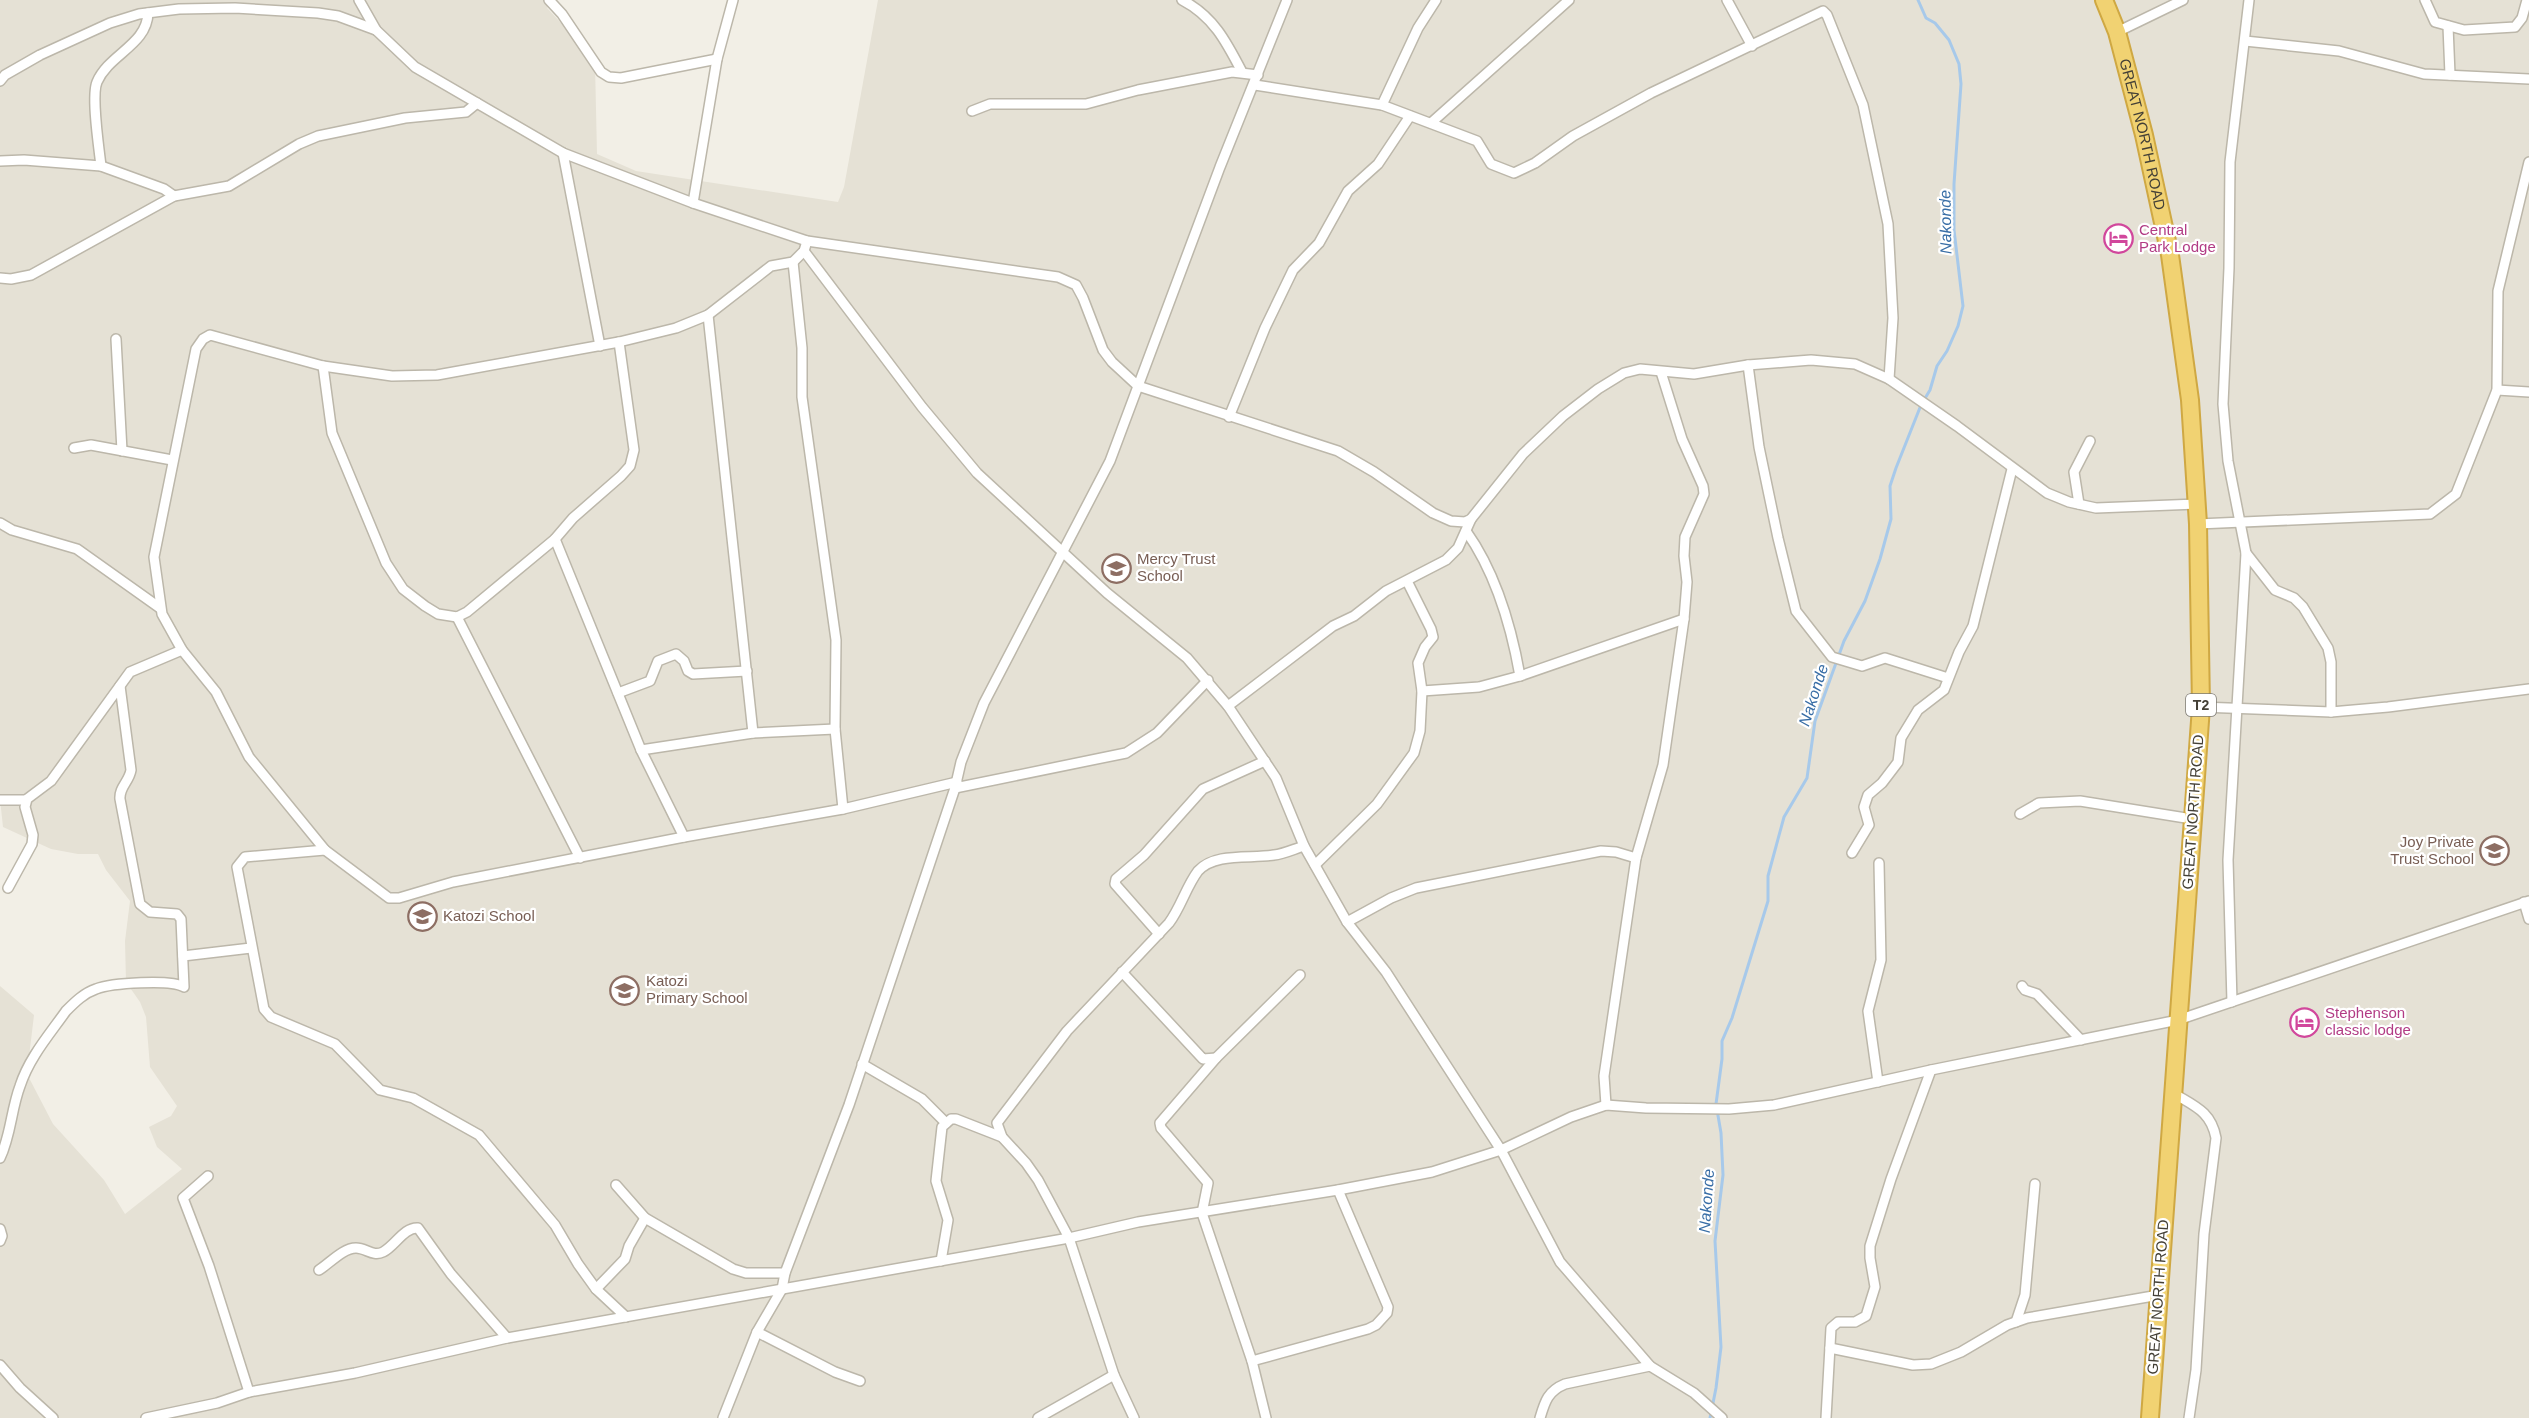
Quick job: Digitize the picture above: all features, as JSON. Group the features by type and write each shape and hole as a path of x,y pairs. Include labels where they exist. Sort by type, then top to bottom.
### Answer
{"highway":[{"name":"GREAT NORTH ROAD","path":"2104,0 2117,32 2144,135 2170,255 2190,400 2198,524 2201,707 2150,1418"}],"street":[{"path":"360,0 376,30 416,67 563,153 693,203 807,241 1034,273 1071,282 1076,285 1083,298 1103,350 1138,387 1338,451 1374,472 1433,513 1451,521 1465,522 1472,519"},
{"path":"549,0 562,14 602,72 609,77 621,78 717,59"},
{"path":"693,203 717,59 733,0"},
{"path":"1182,0 1199,9 1207,17 1228,46 1242,72 1256,80 1382,105 1477,141 1491,164 1510,173 1520,172 1573,136 1651,93 1821,11 1825,12 1863,105 1888,224 1893,318 1889,379"},
{"path":"723,1418 757,1332 782,1289 785,1273 862,1064 956,785 961,762 984,703 1110,460 1220,167 1287,0"},
{"path":"1382,105 1418,28 1436,0"},
{"path":"1431,123 1569,0"},
{"path":"1727,0 1752,46"},
{"path":"2117,32 2183,0"},
{"path":"2232,1002 2228,860 2246,553 2229,469 2223,404 2229,268 2230,162 2249,0"},
{"path":"2425,0 2435,22 2464,30 2515,27 2522,18 2527,0"},
{"path":"0,81 5,75 73,39 110,23 148,13 235,8 318,13 338,16 376,30"},
{"path":"101,166 95,86 113,58 143,33 148,24 148,13"},
{"path":"2448,26 2450,75"},
{"path":"2245,40 2339,51 2412,72 2529,79"},
{"path":"972,111 990,104 1086,104 1138,90 1242,72"},
{"path":"0,278 11,279 31,275 174,196 229,186 299,144 318,136 405,118 466,112 477,103"},
{"path":"1229,417 1265,328 1293,270 1320,243 1348,191 1378,164 1410,116"},
{"path":"563,153 600,346"},
{"path":"0,161 24,160 101,166 164,189 174,196"},
{"path":"2198,524 2430,514 2436,512 2456,494 2497,390 2498,291 2529,162"},
{"path":"807,241 804,251 793,262 771,266 708,315 676,328 600,346 437,375 392,376 323,366 217,335 210,335 203,339 196,349 154,557 160,608 182,650 216,692 249,757 325,850 385,897 394,899 453,882 1126,753 1157,733 1208,680"},
{"path":"804,251 922,407 977,473 1107,593 1187,658 1208,680 1276,778 1304,846 1347,922 1386,972 1501,1150 1560,1262 1650,1366 1694,1393 1722,1418"},
{"path":"793,262 802,348 802,397 836,640 835,729 843,809"},
{"path":"708,315 753,733"},
{"path":"116,339 122,451"},
{"path":"323,366 332,433 386,563 403,589 425,606 438,614 457,617 467,612 555,539 573,518 621,476 634,457 618,342"},
{"path":"1228,706 1333,626 1354,616 1386,591 1446,560 1458,548 1472,519 1523,454 1563,416 1598,389 1624,373 1640,369 1694,374 1748,365 1810,360 1855,364 1889,379 1922,401 2047,493 2096,508 2197,504"},
{"path":"1748,365 1759,447 1796,611 1832,657 1862,666 1886,658 1948,678"},
{"path":"1606,1104 1604,1076 1636,858 1663,765 1684,619 1687,582 1684,556 1685,537 1704,490 1682,439 1661,372"},
{"path":"2497,390 2529,392"},
{"path":"2079,504 2074,472 2090,441"},
{"path":"74,448 91,445 172,460"},
{"path":"1852,853 1869,825 1864,807 1868,795 1898,762 1901,738 1918,710 1940,694 1973,626 2012,469"},
{"path":"0,523 12,530 77,549 160,608"},
{"path":"1466,531 1483,555 1511,629 1520,676"},
{"path":"555,539 641,750 684,837"},
{"path":"2246,553 2275,590 2294,598 2303,607 2328,648 2331,662 2331,711"},
{"path":"1315,864 1377,804 1414,753 1420,731 1422,691 1418,663 1433,637 1407,581"},
{"path":"457,617 580,858"},
{"path":"1422,691 1479,687 1520,676 1684,619"},
{"path":"0,800 26,801 51,781 130,672 182,650"},
{"path":"618,693 647,682 652,677 658,661 676,654 684,660 688,671 693,674 747,671"},
{"path":"0,1158 9,1136 18,1089 24,1073 66,1011 84,995 105,986 172,983 184,987 182,921 177,914 150,912 140,904 120,799 120,789 128,779 131,770 120,686"},
{"path":"2201,707 2331,711 2388,707 2529,689"},
{"path":"641,750 753,733 835,729"},
{"path":"1159,934 1115,884 1116,879 1144,855 1203,789 1265,761"},
{"path":"8,888 32,844 33,835 25,807 26,801"},
{"path":"2020,814 2039,803 2080,801 2192,819"},
{"path":"1134,1418 1114,1375 1069,1238 1038,1180 1002,1137 997,1123 1067,1031 1177,912 1198,872 1208,864 1219,860 1279,854 1304,846"},
{"path":"325,850 245,857 239,862 236,874 262,1005 267,1013 335,1044 380,1090 413,1098 479,1135 555,1225 596,1289 626,1317"},
{"path":"1347,922 1391,898 1416,888 1601,851 1617,852 1636,858"},
{"path":"1878,1082 1868,1011 1881,960 1879,863"},
{"path":"146,1418 217,1402 249,1392 355,1373 507,1338 1069,1238 1138,1222 1202,1214 1432,1172 1501,1150 1570,1117 1606,1104 1646,1108 1729,1109 1774,1105 1931,1070 2178,1020 2527,902 2529,918"},
{"path":"183,956 251,948"},
{"path":"1122,972 1203,1059 1216,1058"},
{"path":"1266,1418 1252,1360 1202,1214 1208,1183 1161,1128 1160,1123 1216,1058 1300,975"},
{"path":"2022,986 2037,994 2081,1040"},
{"path":"862,1064 928,1103 946,1123"},
{"path":"1827,1418 1831,1328 1842,1321 1855,1322 1866,1316 1875,1287 1869,1258 1870,1246 1891,1179 1931,1070"},
{"path":"2173,1093 2206,1114 2213,1124 2216,1138 2204,1234 2196,1370 2190,1418"},
{"path":"941,1261 947,1215 937,1191 936,1168 942,1127 956,1119 1002,1137"},
{"path":"208,1176 183,1197 209,1266 249,1392"},
{"path":"2016,1322 2025,1295 2035,1184"},
{"path":"616,1185 645,1218 733,1269 746,1273 785,1273"},
{"path":"1252,1360 1368,1329 1376,1325 1388,1313 1388,1306 1338,1190"},
{"path":"596,1289 625,1258 645,1218"},
{"path":"0,1228 2,1236 0,1241"},
{"path":"320,1270 346,1250 356,1248 375,1254 383,1252 409,1230 418,1228 451,1274 507,1338"},
{"path":"1830,1348 1922,1365 1961,1352 2027,1318 2158,1295"},
{"path":"757,1332 835,1372 860,1381"},
{"path":"0,1365 20,1388 53,1418"},
{"path":"1540,1418 1547,1395 1554,1389 1565,1384 1650,1366"},
{"path":"1038,1418 1114,1375"}],"shaded area":[{"path":"0,0 554,0 547,8 592,56 595,64 597,154 636,171 838,202 844,187 878,0 2529,0 2529,1418 0,1418 0,986 34,1015 27,1074 53,1124 104,1180 125,1214 182,1169 157,1147 149,1127 171,1116 177,1106 150,1067 146,1017 140,1002 126,982 125,941 130,901 106,870 98,854 78,854 51,849 3,827 0,799"}],"waterway":[{"name":"Nakonde","path":"1710,1418 1721,1347 1715,1241 1723,1175 1721,1133 1716,1104 1722,1041 1732,1018 1768,901 1768,876 1784,817 1807,778 1815,721 1844,641 1865,601 1880,559 1891,519 1890,486 1921,405 1930,390 1937,366 1947,351 1958,326 1963,306 1954,230 1954,184 1961,84 1959,64 1949,40 1935,23 1926,18 1918,0"}],"place":[{"name":"Central Park Lodge","path":"2118,239"},
{"name":"Mercy Trust School","path":"1116,568"},
{"name":"Joy Private Trust School","path":"2495,851"},
{"name":"Katozi School","path":"422,916"},
{"name":"Katozi Primary School","path":"625,990"},
{"name":"Stephenson classic lodge","path":"2304,1022"}]}
